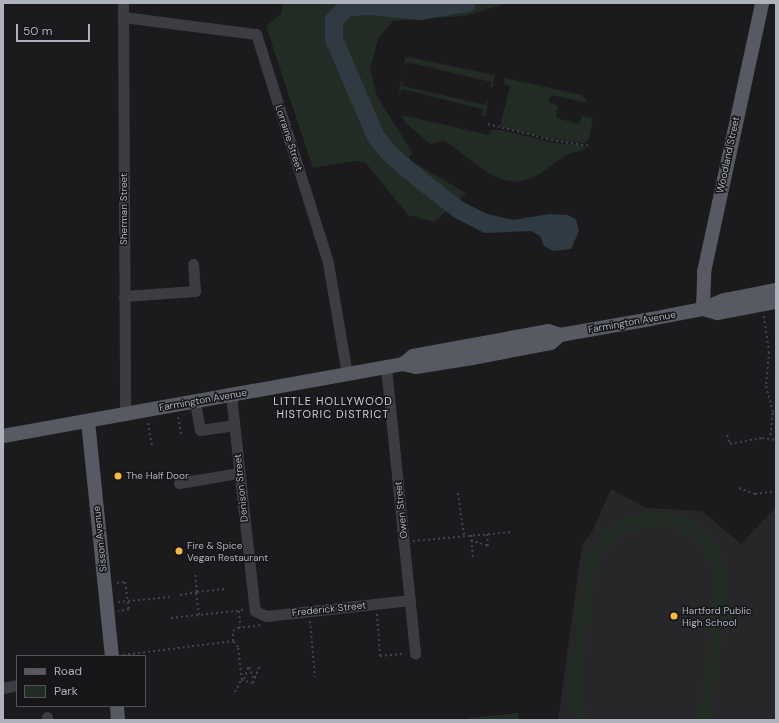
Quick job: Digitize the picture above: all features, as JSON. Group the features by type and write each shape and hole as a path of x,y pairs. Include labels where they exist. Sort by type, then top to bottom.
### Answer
{"main road":[{"name":"Woodland Street","path":"703,309 704,272 762,3"},
{"name":"Farmington Avenue","path":"3,436 403,364 416,367 472,358 551,343 560,335 703,309 724,300 776,290"},
{"name":"Farmington Avenue","path":"703,309 717,313 776,302"},
{"name":"Sisson Avenue","path":"88,421 117,655"},
{"path":"117,707 118,720"}],"street":[{"name":"Sherman Street","path":"123,3 125,414"},
{"name":"Lorraine Street","path":"123,17 256,34 328,263 347,374"},
{"path":"124,296 195,291 193,264"},
{"name":"Owen Street","path":"386,367 410,600 411,654"},
{"name":"Denison Street","path":"231,395 239,473 249,608"},
{"path":"194,402 200,430 234,425"},
{"path":"179,482 239,473"},
{"name":"Frederick Street","path":"249,608 266,616 410,600"},
{"path":"3,688 16,685"}],"path":[{"path":"488,124 556,141 590,146"},
{"path":"764,310 769,352 766,386 773,413 770,438"},
{"path":"178,417 182,437"},
{"path":"148,423 152,446"},
{"path":"727,435 730,444 770,438 776,440"},
{"path":"739,488 755,494 776,492"},
{"path":"458,493 464,536"},
{"path":"412,541 511,532"},
{"path":"471,540 488,547 487,534"},
{"path":"471,536 473,559"},
{"path":"195,572 199,615"},
{"path":"115,583 125,582 129,610 117,611"},
{"path":"180,595 227,589"},
{"path":"116,602 170,597"},
{"path":"171,618 239,611 249,608"},
{"path":"239,611 240,627"},
{"path":"377,614 380,656 411,654"},
{"path":"310,621 315,677"},
{"path":"243,680 238,647 233,641 232,631 240,627 267,625"},
{"path":"125,655 233,641"},
{"path":"243,680 253,683 260,664"},
{"path":"235,692 243,680 249,666 254,679"}],"shaded area":[{"path":"466,206 476,211 513,220 549,214 567,215 576,219 579,231 571,249 553,251 544,246 540,236 531,231 484,233 455,216"},
{"name":"Hartford Public High School","path":"611,489 646,508 702,511 741,544 776,507 776,720 558,720 582,545 591,534"}],"green space":[{"path":"283,3 508,3 465,16 393,21 378,39 370,69 377,96 412,152 408,159 466,193 434,222 408,215 365,162 355,161 313,168 266,26 281,14"},
{"path":"408,57 495,75 492,88 490,87 491,82 407,62 404,68 405,58"},
{"path":"402,78 403,86 485,105 488,97 486,116 482,116 483,109 402,89 398,95"},
{"path":"504,78 582,95 588,103 551,95 549,102 558,106 556,118 579,124 582,116 593,118 589,139 584,143 560,141 500,127 510,86 504,84"},
{"path":"401,115 489,135 492,130 501,130 555,143 583,145 586,149 568,154 533,178 514,182 504,180 488,173 444,140 430,144 406,123"},
{"path":"651,512 676,515 699,527 716,546 726,569 727,595 712,720 694,720 702,697 715,592 713,571 705,552 690,537 672,527 651,525 621,535 605,549 596,568 581,682 582,701 589,720 575,720 570,706 568,680 584,563 589,552 604,531 626,518"},
{"path":"518,713 519,720 470,720 469,718"}],"waterway":[{"path":"467,3 420,11 369,6 347,7 334,20 334,39 376,137 392,156 418,178 459,210 481,221"}],"place":[{"name":"The Half Door","path":"118,476"},
{"name":"Fire & Spice Vegan Restaurant","path":"179,551"},
{"name":"Hartford Public High School","path":"674,616"}],"district":[{"name":"LITTLE HOLLYWOOD HISTORIC DISTRICT","path":"333,408"}]}
